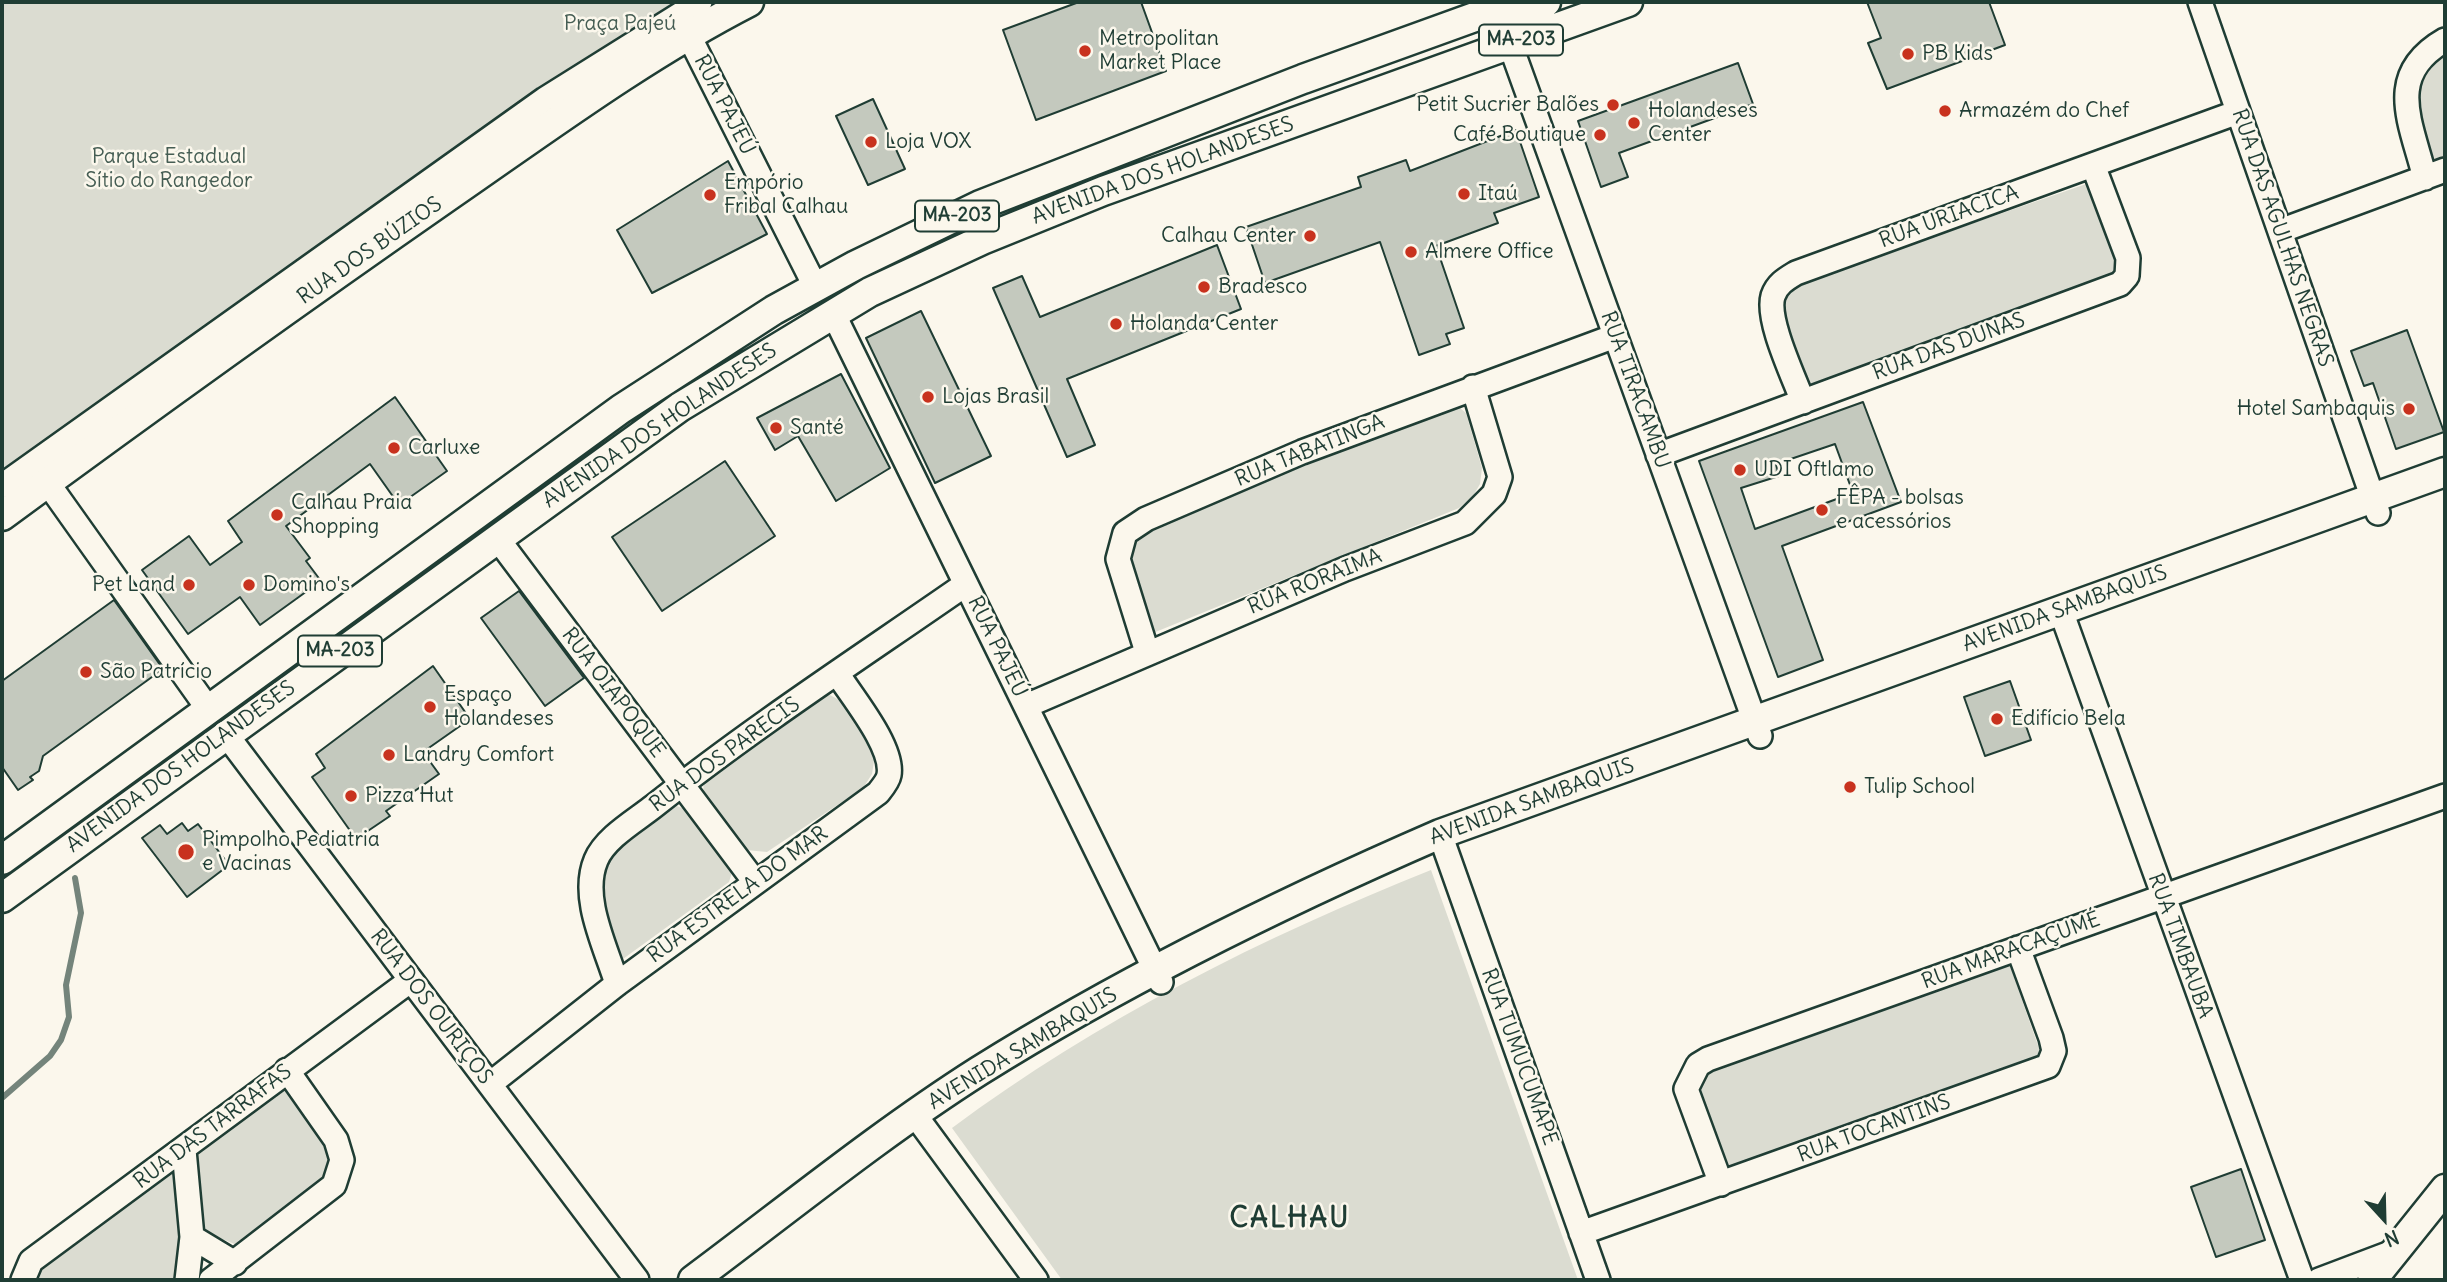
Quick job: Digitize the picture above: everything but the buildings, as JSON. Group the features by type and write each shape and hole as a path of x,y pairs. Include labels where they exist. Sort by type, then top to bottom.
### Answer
{"main road":[{"name":"RUA DOS BÚZIOS","path":"2,516 306,295 547,128 689,36 749,2"},
{"path":"1429,74 1423,60 1424,52 1431,46 1546,2"},
{"name":"AVENIDA DOS HOLANDESES","path":"2,860 621,409 740,330 815,286 980,205 1503,4"},
{"name":"AVENIDA DOS HOLANDESES","path":"2,898 225,733 680,407 870,292 1102,191 1621,4"},
{"name":"AVENIDA SAMBAQUIS","path":"2376,506 2445,472"},
{"name":"AVENIDA SAMBAQUIS","path":"722,1280 979,1072 1310,891 1442,841 2376,506 2445,489"},
{"name":"AVENIDA SAMBAQUIS","path":"693,1280 920,1122"},
{"path":"2372,1280 2445,1189"}],"street":[{"path":"2,486 545,99 700,2"},
{"name":"RUA DAS AGULHAS NEGRAS","path":"2200,2 2376,506"},
{"name":"RUA PAJEÚ","path":"689,36 815,286"},
{"path":"2280,230 2435,174 2407,104 2407,79 2427,51 2445,40"},
{"name":"RUA TIRACAMBU","path":"1510,44 1757,729"},
{"name":"RUA URIACICA","path":"1803,402 1773,317 1773,295 1780,283 1796,273 2238,112"},
{"name":"RUA DAS DUNAS","path":"1658,455 2120,284 2127,276 2128,258 2093,165"},
{"name":"RUA PAJEÚ","path":"833,313 1158,976"},
{"name":"RUA TABATINGA","path":"1147,652 1118,559 1125,533 1146,519 1302,452 1615,336"},
{"name":"RUA RORAIMA","path":"1026,706 1345,569 1465,523 1482,510 1494,494 1500,477 1473,387"},
{"path":"47,482 209,710"},
{"name":"RUA OIAPOQUE","path":"497,538 755,882"},
{"name":"RUA DOS PARECIS","path":"617,984 591,899 597,858 611,841 681,784 967,584"},
{"name":"RUA TIMBAUBA","path":"2063,619 2302,1280"},
{"name":"RUA ESTRELA DO MAR","path":"490,1084 617,984 878,793 889,777 890,761 881,741 837,673"},
{"name":"RUA DOS OURIÇOS","path":"225,733 637,1280"},
{"name":"RUA MARACAÇUMÉ","path":"1721,1184 1686,1089 1698,1065 1708,1059 2445,796"},
{"name":"RUA TUMUCUMAPE","path":"1442,841 1598,1280"},
{"name":"RUA TOCANTINS","path":"1581,1233 2048,1066 2054,1051 2051,1038 2018,948"},
{"name":"RUA DAS TARRAFAS","path":"23,1280 31,1261 411,980"},
{"path":"211,1280 322,1197 340,1173 342,1151 287,1070"},
{"path":"920,1122 1036,1280"},
{"path":"184,1150 192,1237 187,1280"},
{"path":"192,1237 235,1263"},
{"path":"2319,1280 2393,1252"}],"green space":[{"name":"Parque Estadual Sítio do Rangedor","path":"2,2 720,2 682,23 2,500"},
{"path":"2445,51 2445,159 2439,161 2421,138 2416,106 2418,89 2424,74 2433,61"},
{"path":"2089,183 2119,260 2115,273 1821,383 1806,384 1782,315 1782,299 1795,285"},
{"path":"1454,403 1466,413 1482,468 1480,484 1473,496 1459,508 1153,633 1129,554 1132,540 1150,528"},
{"path":"830,695 841,701 875,755 872,774 863,788 767,852 746,850 703,796 704,777 817,697"},
{"path":"669,803 692,812 734,866 729,882 616,964 597,881 605,860"},
{"path":"1431,870 1578,1280 1062,1280 952,1128 1064,1052 1183,984 1306,923"},
{"path":"2009,963 2041,1054 1730,1167 1696,1087 1711,1067"},
{"path":"282,1086 310,1120 323,1141 329,1158 326,1170 318,1182 292,1207 237,1245 205,1232 194,1154"},
{"path":"173,1173 180,1247 173,1280 34,1280 36,1272"}],"waterway":[{"path":"2,1098 50,1056 61,1040 69,1017 66,985 81,913 75,878"}],"place":[{"name":"Metropolitan Market Place","path":"1085,51"},
{"name":"PB Kids","path":"1908,54"},
{"name":"Petit Sucrier Balões","path":"1613,105"},
{"name":"Armazém do Chef","path":"1945,111"},
{"name":"Holandeses Center","path":"1634,123"},
{"name":"Café Boutique","path":"1600,135"},
{"name":"Loja VOX","path":"871,142"},
{"name":"Itaú","path":"1464,194"},
{"name":"Empório Fribal Calhau","path":"710,195"},
{"name":"Calhau Center","path":"1310,236"},
{"name":"Almere Office","path":"1411,252"},
{"name":"Bradesco","path":"1204,287"},
{"name":"Holanda Center","path":"1116,324"},
{"name":"Lojas Brasil","path":"928,397"},
{"name":"Hotel Sambaquis","path":"2409,409"},
{"name":"Santé","path":"776,428"},
{"name":"Carluxe","path":"394,448"},
{"name":"UDI Oftlamo","path":"1740,470"},
{"name":"FÊPA - bolsas e acessórios","path":"1822,510"},
{"name":"Calhau Praia Shopping","path":"277,515"},
{"name":"Pet Land","path":"189,585"},
{"name":"Domino's","path":"249,585"},
{"name":"São Patrício","path":"86,672"},
{"name":"Espaço Holandeses","path":"430,707"},
{"name":"Edifício Bela","path":"1997,719"},
{"name":"Landry Comfort","path":"389,755"},
{"name":"Tulip School","path":"1850,787"},
{"name":"Pizza Hut","path":"351,796"},
{"name":"Pimpolho Pediatria e Vacinas","path":"186,852"}],"district":[{"name":"CALHAU","path":"1290,1219"}],"park label":[{"name":"Praça Pajeú","path":"620,24"}]}
